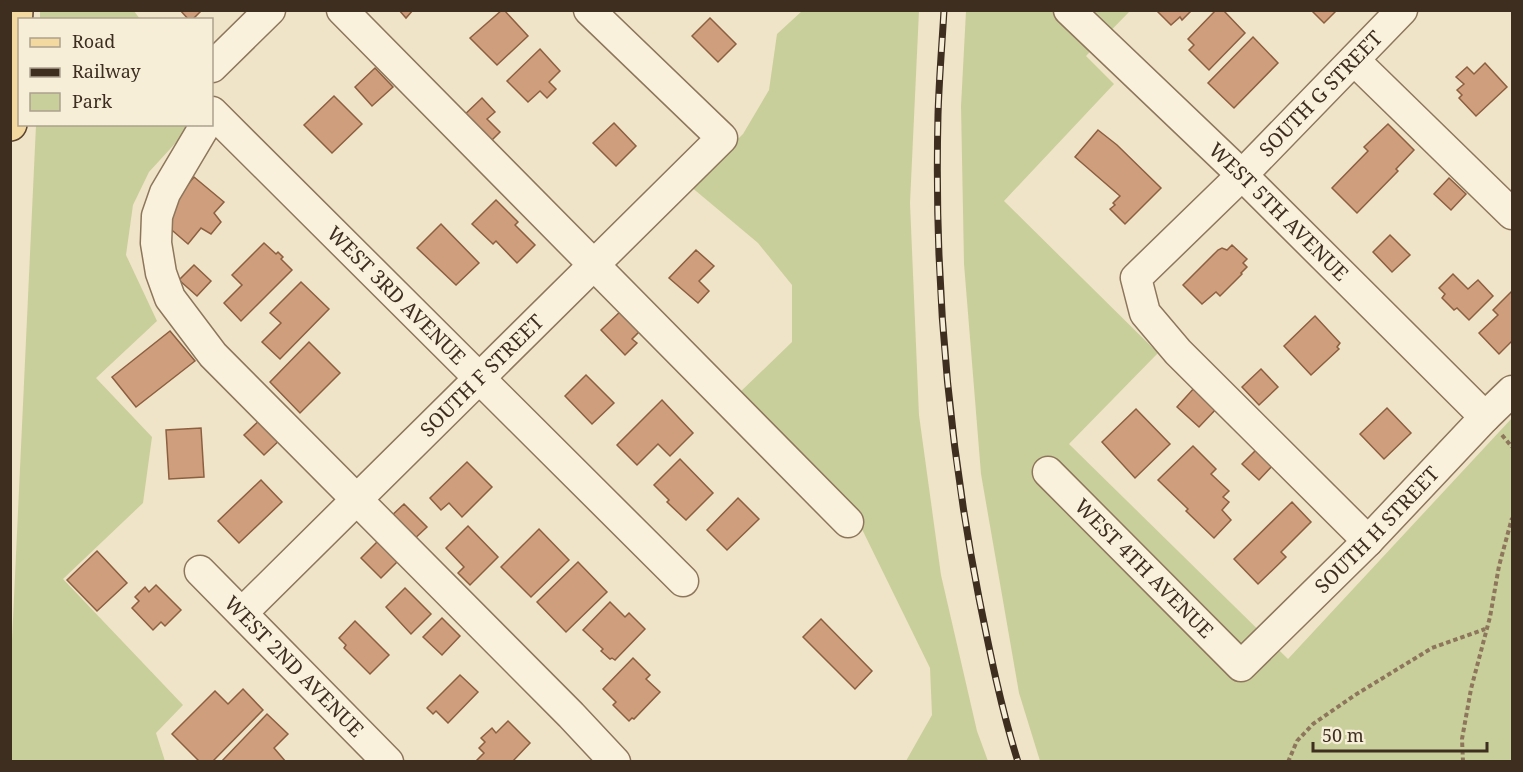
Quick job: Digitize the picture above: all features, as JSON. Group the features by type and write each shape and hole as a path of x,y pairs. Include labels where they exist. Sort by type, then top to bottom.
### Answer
{"main road":[{"path":"10,124 16,10"}],"street":[{"path":"213,66 270,10"},
{"path":"342,10 593,267 848,522"},
{"name":"SOUTH F STREET","path":"243,612 722,138 589,10"},
{"name":"WEST 5TH AVENUE","path":"1069,10 1242,176 1485,417"},
{"name":"SOUTH G STREET","path":"1368,541 1178,352 1145,313 1136,278 1242,176 1402,10"},
{"path":"1354,60 1512,214"},
{"name":"WEST 3RD AVENUE","path":"213,119 683,581"},
{"path":"204,126 165,193 157,216 156,243 161,273 170,298 213,355 615,762"},
{"name":"SOUTH H STREET","path":"1242,666 1368,541 1512,391"},
{"name":"WEST 4TH AVENUE","path":"1048,472 1242,666"},
{"name":"WEST 2ND AVENUE","path":"200,571 243,612 388,762"}],"path":[{"path":"1463,762 1462,739 1471,689 1512,518"},
{"path":"1288,762 1298,741 1313,724 1355,695 1432,648 1485,629"}],"green space":[{"path":"40,11 134,11 139,18 40,18"},
{"path":"802,11 919,11 910,203 919,415 941,575 977,731 988,761 906,761 932,715 930,668 857,519 738,394 792,342 792,285 758,243 690,186 743,134 769,90 777,34"},
{"path":"966,11 1130,11 1086,56 1114,84 1004,201 1158,353 1069,444 1288,659 1512,418 1512,761 1040,761 1019,693 981,474 964,264 961,106"},
{"path":"36,126 191,126 149,172 133,205 126,255 157,321 96,378 152,437 143,503 63,579 183,705 156,733 165,761 11,762 10,683"}],"building":[{"path":"180,10 202,10 194,18 187,18"},
{"path":"399,10 413,10 406,18"},
{"path":"502,10 528,36 497,65 470,38"},
{"path":"1156,10 1192,10 1182,20 1180,17 1171,25"},
{"path":"1216,10 1223,10 1245,33 1209,70 1189,50 1194,45 1188,39"},
{"path":"1311,10 1337,10 1324,23"},
{"path":"710,18 736,44 718,62 692,36"},
{"path":"1253,37 1278,63 1234,108 1208,83"},
{"path":"540,49 560,71 549,82 556,89 547,98 540,91 528,102 507,81"},
{"path":"1485,63 1507,87 1476,116 1459,98 1462,95 1457,90 1464,84 1456,77 1467,67 1474,74"},
{"path":"375,68 393,87 372,106 355,87"},
{"path":"334,96 362,124 332,153 304,125"},
{"path":"482,98 495,112 487,119 500,132 485,147 459,120"},
{"path":"614,123 636,146 616,166 593,143"},
{"path":"1388,124 1414,150 1396,169 1398,171 1357,213 1332,188 1368,151 1364,147"},
{"path":"1098,130 1117,145 1161,188 1125,224 1110,209 1120,196 1075,157"},
{"path":"194,177 224,202 214,213 221,222 211,234 201,228 188,244 159,219"},
{"path":"1449,178 1466,194 1451,210 1434,194"},
{"path":"496,200 518,222 515,225 535,245 517,263 496,241 493,244 472,224"},
{"path":"441,224 479,263 456,285 417,248"},
{"path":"1390,235 1410,255 1392,272 1373,252"},
{"path":"264,243 276,254 278,252 283,257 281,259 292,270 241,321 224,303 242,285 232,275"},
{"path":"1232,245 1247,259 1243,263 1247,267 1220,296 1216,292 1202,304 1183,285 1218,250 1222,248 1227,250"},
{"path":"696,250 714,266 699,281 709,291 698,303 669,278"},
{"path":"194,265 211,281 197,296 179,280"},
{"path":"1453,274 1468,289 1478,280 1493,296 1469,320 1442,298 1445,294 1439,288"},
{"path":"301,282 329,309 280,359 262,342 281,323 270,313"},
{"path":"1512,291 1512,341 1499,354 1479,333 1498,315 1493,310"},
{"path":"624,308 644,327 632,339 637,343 625,355 601,330"},
{"path":"1315,316 1340,343 1337,347 1339,349 1311,375 1284,346"},
{"path":"170,331 195,361 136,407 112,377"},
{"path":"309,342 340,373 300,413 270,382"},
{"path":"1261,369 1278,387 1259,405 1242,387"},
{"path":"586,375 614,403 592,424 565,396"},
{"path":"1195,387 1218,407 1199,427 1177,407"},
{"path":"662,400 693,433 670,456 658,444 637,465 617,445"},
{"path":"1387,408 1411,433 1384,459 1360,434"},
{"path":"1136,409 1170,444 1135,478 1102,442"},
{"path":"264,416 284,436 264,455 244,435"},
{"path":"201,428 204,477 169,479 166,430"},
{"path":"1193,446 1216,469 1211,474 1229,491 1223,497 1229,502 1222,510 1231,520 1214,538 1158,480"},
{"path":"1257,449 1273,465 1259,480 1242,464"},
{"path":"680,459 713,493 686,520 667,502 669,500 654,485"},
{"path":"467,462 492,487 462,517 449,503 441,510 430,498"},
{"path":"261,480 282,502 239,543 218,521"},
{"path":"738,498 759,519 727,550 707,530"},
{"path":"1292,502 1311,522 1281,552 1286,557 1258,584 1234,559"},
{"path":"404,504 427,527 411,542 388,519"},
{"path":"468,526 498,557 470,585 458,573 464,567 446,548"},
{"path":"539,529 569,560 531,597 501,567"},
{"path":"383,536 403,556 381,578 361,558"},
{"path":"97,551 127,583 97,611 67,580"},
{"path":"578,562 607,592 566,632 537,602"},
{"path":"156,585 181,610 165,626 161,622 153,630 132,608 139,601 135,597 145,587 149,592"},
{"path":"405,588 431,614 411,634 386,607"},
{"path":"610,602 625,617 629,613 645,629 615,660 610,659 601,651 603,649 583,630"},
{"path":"442,618 460,636 442,655 423,637"},
{"path":"821,619 872,671 855,689 803,637"},
{"path":"355,621 389,655 370,674 344,648 346,645 339,638"},
{"path":"633,658 650,675 646,679 660,692 634,719 629,721 613,705 616,702 603,689"},
{"path":"460,675 478,692 448,723 436,711 433,714 427,708"},
{"path":"243,689 263,710 212,762 200,762 172,734 215,691 228,704"},
{"path":"267,714 288,734 274,748 286,762 221,762"},
{"path":"508,721 530,743 512,762 475,762 484,753 479,748 485,742 481,738 492,728 496,733"}],"railway":[{"path":"944,10 938,102 937,176 945,358 968,538 996,680 1018,762"}]}
